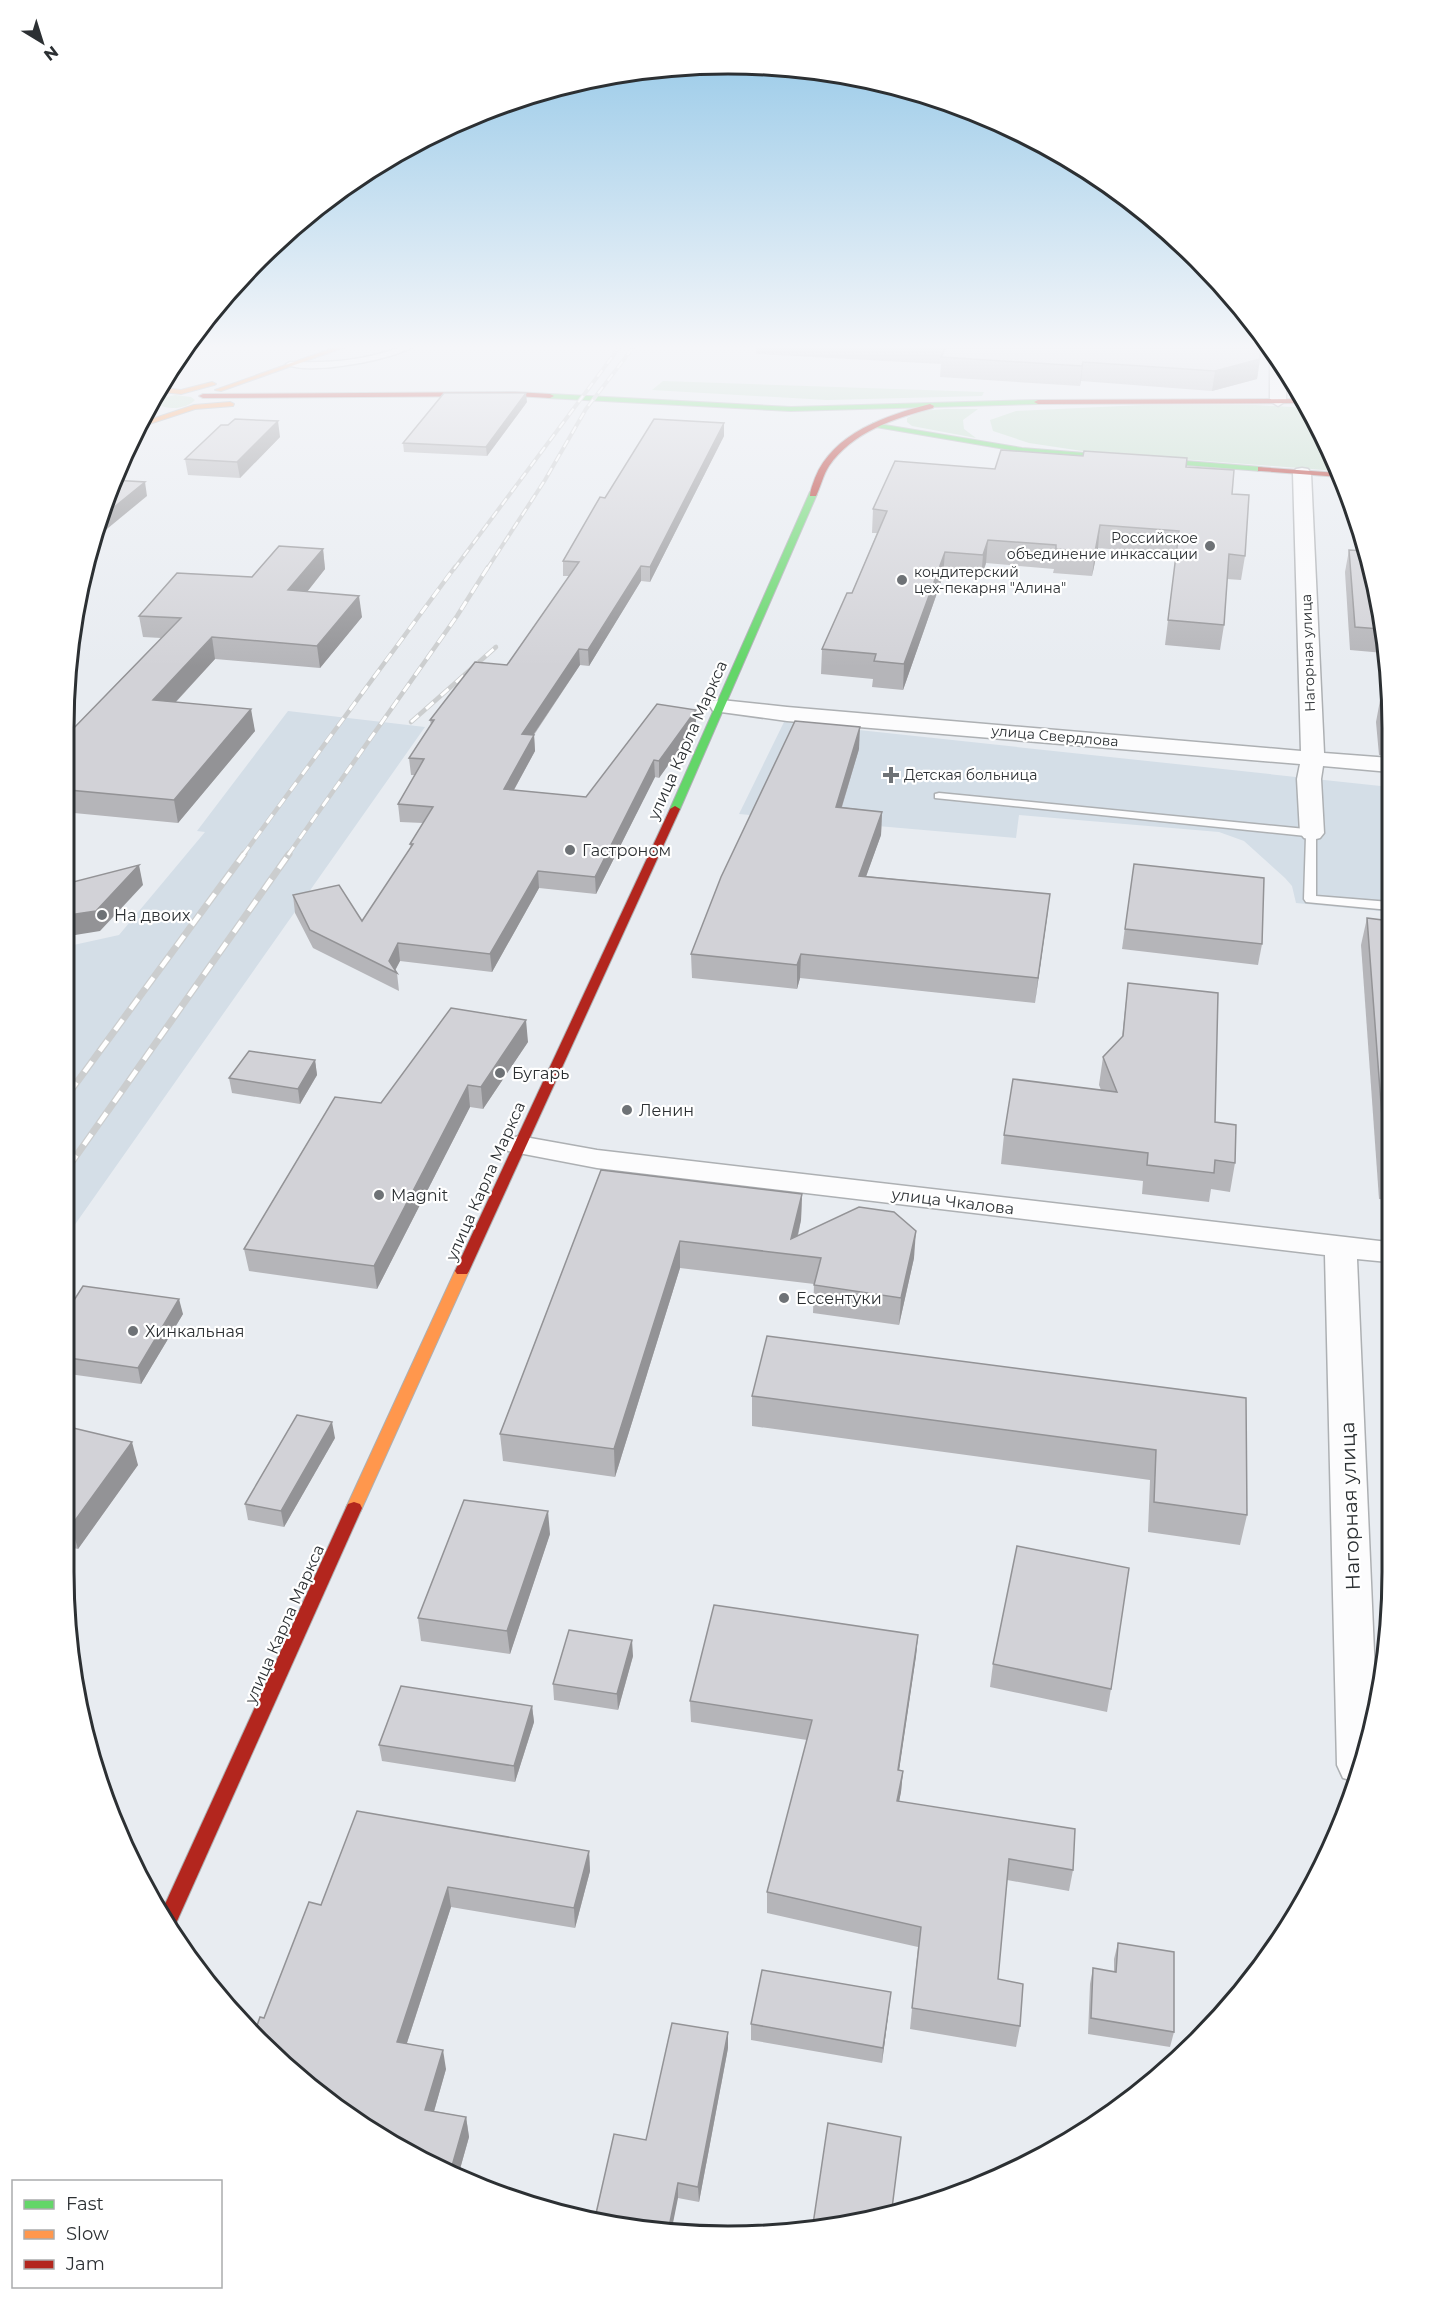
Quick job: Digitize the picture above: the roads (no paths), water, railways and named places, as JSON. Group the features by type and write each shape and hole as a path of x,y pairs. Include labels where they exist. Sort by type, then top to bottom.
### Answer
{"street":[{"name":"улица Карла Маркса","path":"170,1915 721,706 825,466 835,452"},
{"path":"1050,452 1331,475"},
{"name":"Нагорная улица","path":"1302,473 1313,758 1309,779 1312,833"},
{"name":"улица Свердлова","path":"721,706 799,715 1382,764"},
{"name":"улица Чкалова","path":"519,1146 597,1159 1382,1251"},
{"name":"Нагорная улица","path":"1341,1246 1357,1747"}],"lane":[{"path":"939,796 1312,833 1310,899 1382,905"}],"railway":[{"path":"454,569 541,452"},
{"path":"487,569 561,452"},
{"path":"243,855 455,567"},
{"path":"288,855 457,616 488,567"},
{"path":"411,722 496,647"},
{"path":"74,1086 244,854"},
{"path":"74,1159 289,854"}],"place":[{"name":"Российское объединение инкассации","path":"1210,546"},
{"name":"кондитерский цех-пекарня \"Алина\"","path":"902,580"},
{"name":"Детская больница","path":"891,775"},
{"name":"Гастроном","path":"570,850"},
{"name":"На двоих","path":"102,915"},
{"name":"Бугарь","path":"500,1073"},
{"name":"Ленин","path":"627,1110"},
{"name":"Magnit","path":"379,1195"},
{"name":"Ессентуки","path":"784,1298"},
{"name":"Хинкальная","path":"133,1331"}]}
